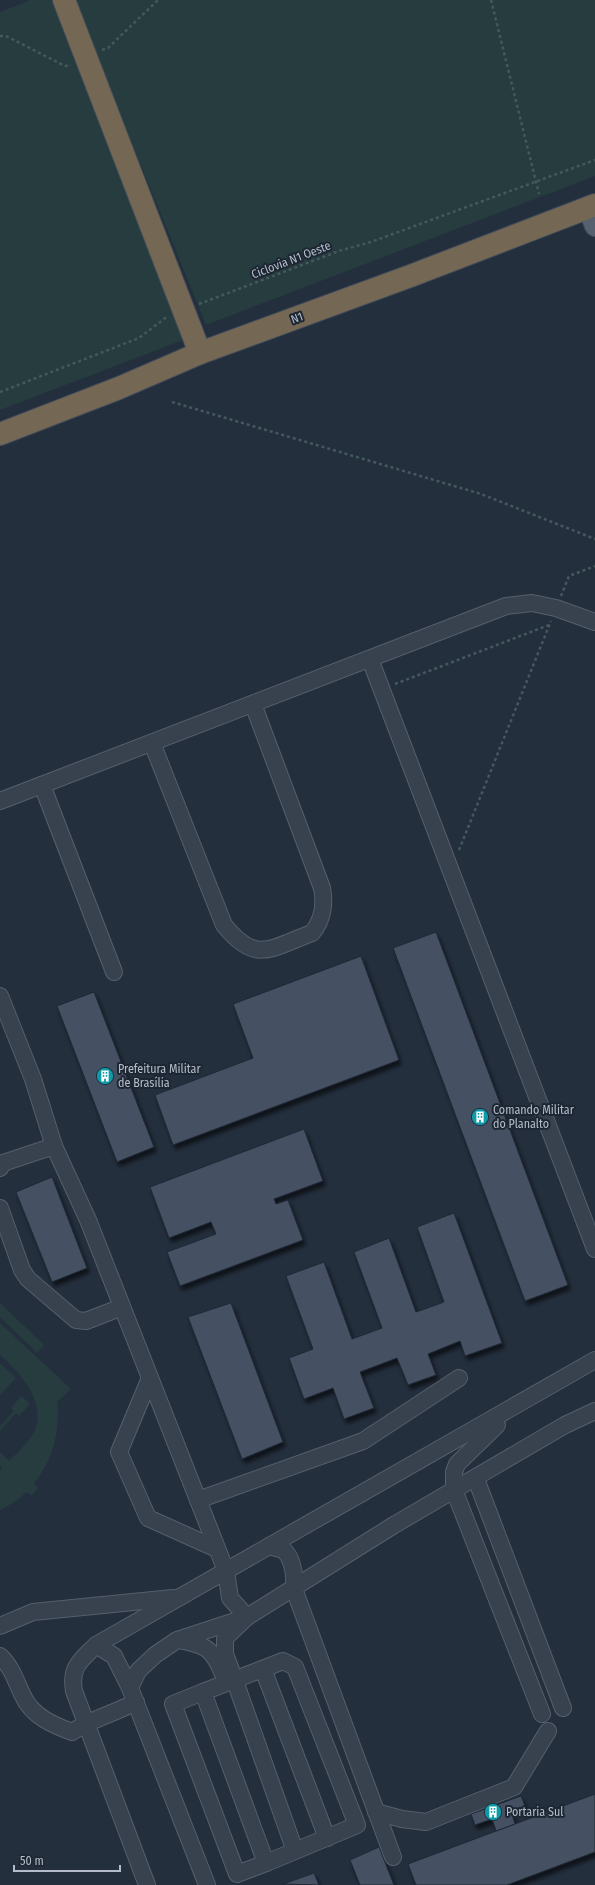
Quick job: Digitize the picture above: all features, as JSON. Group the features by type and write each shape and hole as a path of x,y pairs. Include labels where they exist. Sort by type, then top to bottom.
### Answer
{"highway":[{"path":"64,0 200,353"},
{"name":"N1","path":"0,434 119,388 200,353 414,275 593,213"}],"street":[{"path":"0,801 506,606 532,603 556,608 595,622"},
{"path":"370,659 595,1249"},
{"path":"152,743 224,925 236,940 251,949 264,951 312,933 318,926 325,901 322,888 253,704"},
{"path":"42,785 114,972"},
{"path":"0,996 33,1079 54,1146 88,1220 218,1548 226,1571 230,1598 247,1617"},
{"path":"0,1168 3,1163 54,1146"},
{"path":"0,1208 22,1270 28,1279 76,1320 86,1321 122,1307"},
{"path":"147,1885 74,1691 72,1677 78,1664 96,1645 519,1405 595,1360"},
{"path":"150,1378 119,1452 148,1518 218,1548"},
{"path":"198,1500 363,1441 459,1378"},
{"path":"519,1405 457,1464 454,1472 454,1490 542,1714"},
{"path":"0,1656 7,1663 24,1698 36,1713 52,1725 72,1732 86,1723 111,1714 133,1695 138,1671 155,1655 177,1640 247,1617 394,1525 476,1479 565,1425 595,1411"},
{"path":"476,1479 563,1708"},
{"path":"269,1546 284,1550 289,1557 295,1577 294,1589 393,1857"},
{"path":"0,1626 33,1612 181,1597"},
{"path":"230,1682 225,1654 225,1638 247,1617"},
{"path":"177,1640 201,1644 216,1656 230,1682 295,1851"},
{"path":"96,1645 114,1656 133,1695 207,1885"},
{"path":"283,1661 295,1667 357,1825 237,1874 173,1704 230,1682 283,1661"},
{"path":"263,1669 326,1838"},
{"path":"203,1692 266,1863"},
{"path":"376,1812 402,1819 426,1822 514,1787 548,1731"}],"path":[{"path":"490,0 539,194"},
{"name":"Ciclovia N1 Oeste","path":"0,392 139,338 166,316 339,251 371,242 595,160"},
{"path":"172,402 481,494 595,539"},
{"path":"560,597 569,576 595,566"},
{"path":"456,858 553,617"},
{"path":"381,689 550,624"}],"green space":[{"path":"31,0 54,0 191,337 0,410 0,12"},
{"path":"74,0 595,0 595,176 206,325"},
{"path":"0,1303 44,1345 37,1353 0,1317"},
{"path":"0,1323 71,1389 57,1402 58,1414 54,1445 46,1465 34,1484 38,1488 31,1495 27,1492 13,1503 0,1510 0,1471 2,1468 0,1466 0,1452 9,1461 26,1444 33,1434 37,1424 38,1414 36,1404 27,1385 21,1376 0,1355"},
{"path":"0,1363 16,1378 0,1395"},
{"path":"21,1396 30,1404 19,1416 16,1413 0,1431 0,1426 14,1411 11,1408"}],"building":[{"name":"Comando Militar do Planalto","path":"436,932 568,1285 525,1301 393,948"},
{"path":"361,956 399,1060 173,1145 155,1095 253,1058 233,1004"},
{"name":"Prefeitura Militar de Brasília","path":"94,992 154,1147 117,1162 57,1006"},
{"path":"304,1129 323,1181 274,1199 276,1204 288,1200 303,1240 180,1286 167,1252 216,1234 211,1222 169,1238 150,1187"},
{"path":"52,1177 87,1268 52,1282 16,1192"},
{"path":"454,1213 502,1343 465,1356 460,1341 428,1354 436,1375 408,1385 397,1358 360,1372 374,1408 344,1419 333,1388 304,1399 289,1358 313,1349 286,1276 324,1262 352,1339 382,1328 354,1252 389,1238 416,1312 444,1302 417,1227"},
{"path":"231,1303 283,1442 242,1459 188,1317"},
{"path":"595,1794 595,1852 507,1885 416,1885 408,1864"},
{"name":"Portaria Sul","path":"521,1796 525,1806 511,1811 515,1824 496,1831 492,1819 475,1825 471,1814"},
{"path":"379,1847 394,1885 360,1885 350,1860"},
{"path":"314,1873 319,1885 283,1884"}],"place":[{"name":"Prefeitura Militar de Brasília","path":"105,1076"},
{"name":"Comando Militar do Planalto","path":"480,1117"},
{"name":"Portaria Sul","path":"493,1812"}]}
